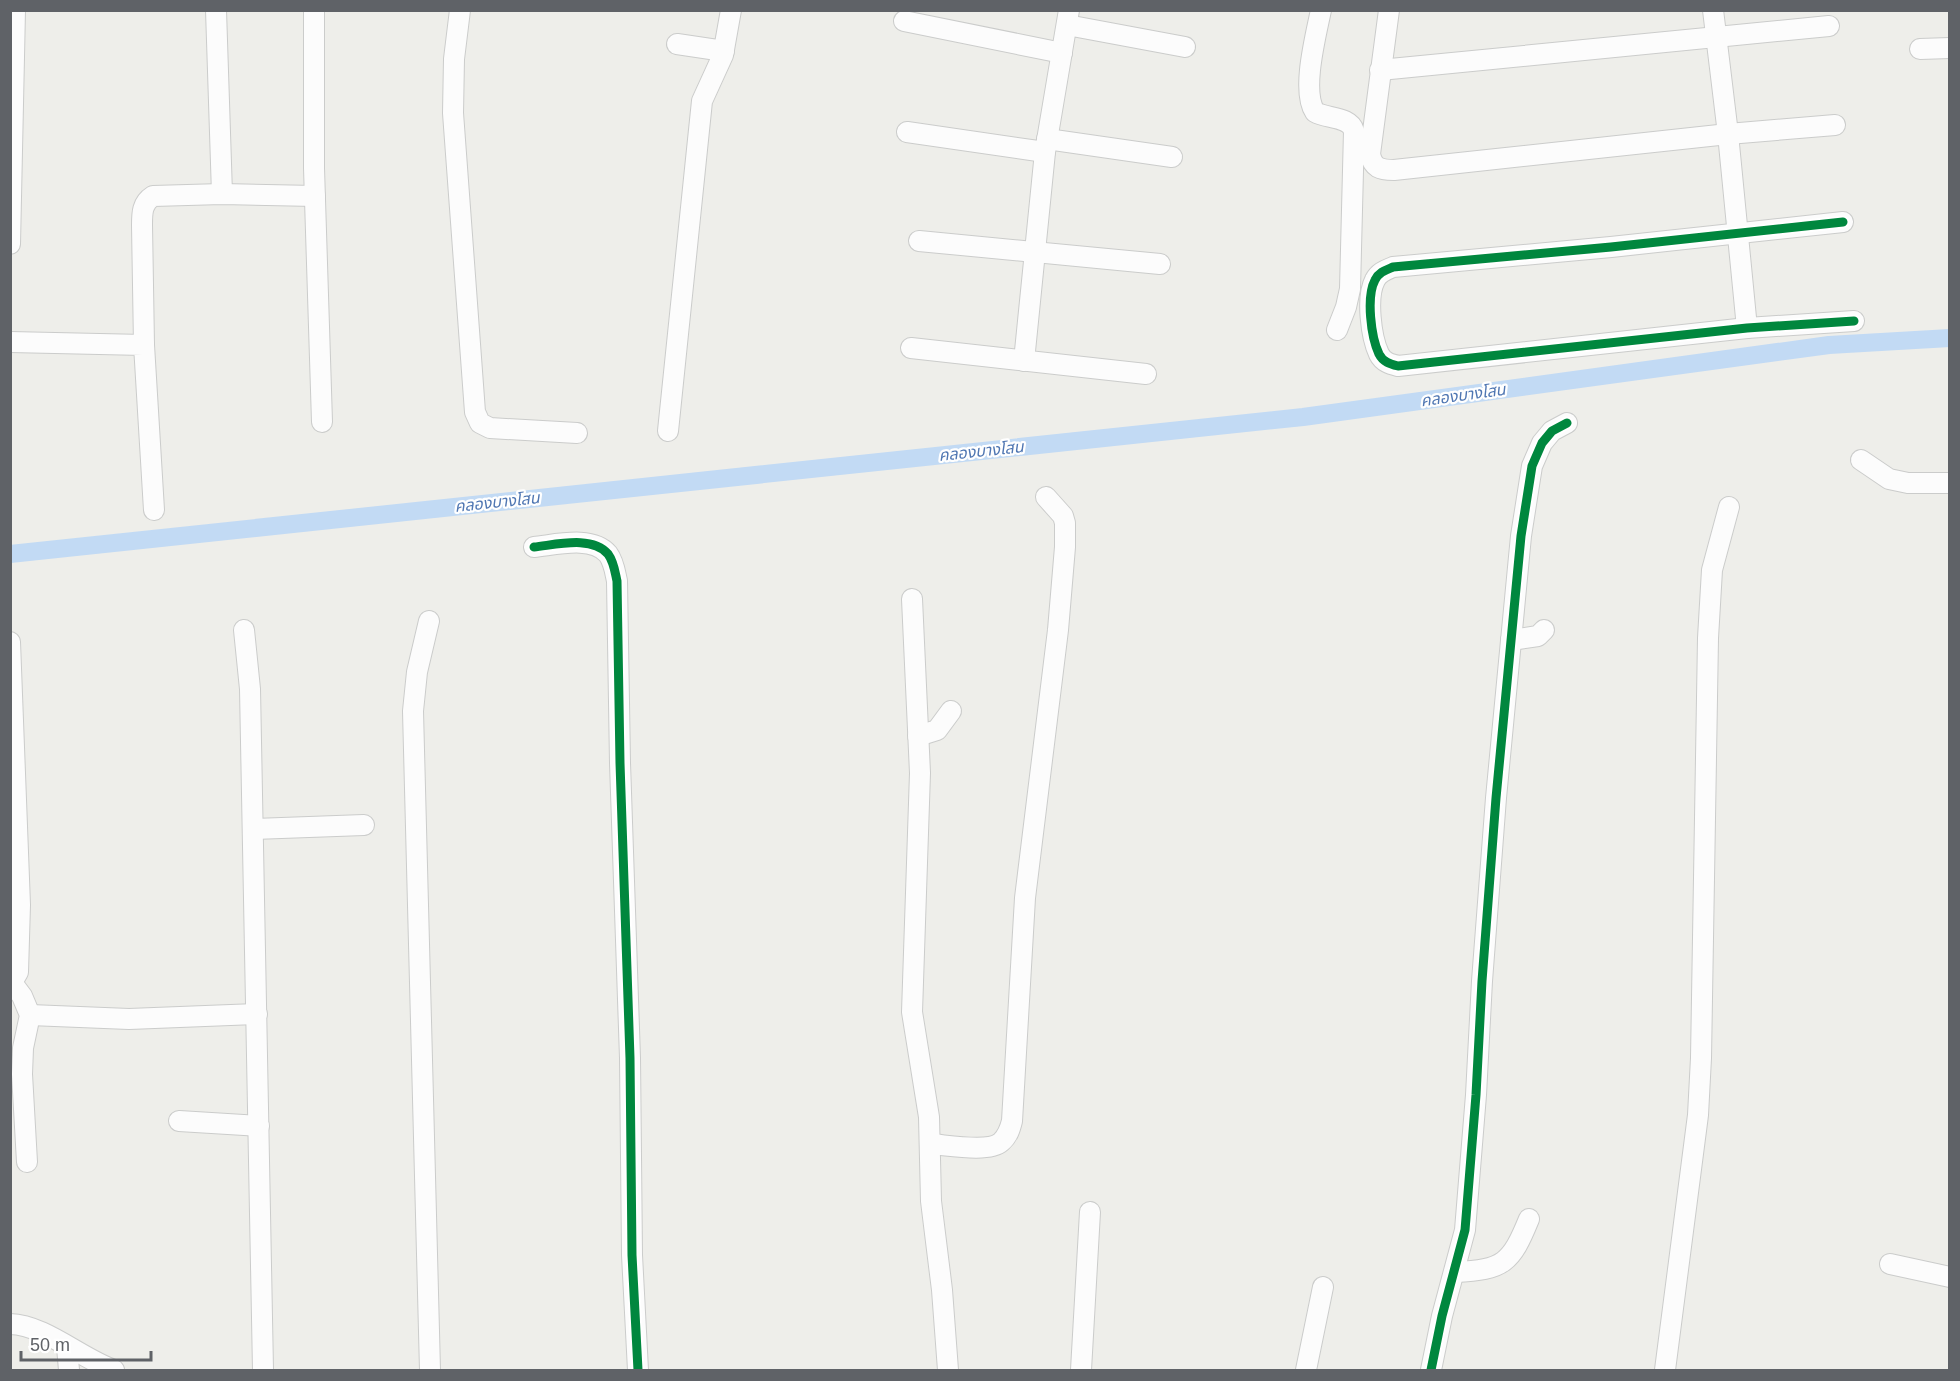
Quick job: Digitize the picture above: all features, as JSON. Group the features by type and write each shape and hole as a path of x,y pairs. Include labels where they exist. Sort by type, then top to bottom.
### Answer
{"street":[{"path":"10,244 15,10"},
{"path":"216,10 222,194"},
{"path":"314,10 315,196 322,422"},
{"path":"460,10 454,59 453,113 476,412 480,423 490,428 577,433"},
{"path":"668,431 702,101 724,51 731,10"},
{"path":"1321,10 1313,52 1309,100 1315,112 1348,121 1352,124 1354,131 1350,289 1337,330"},
{"path":"1389,10 1370,154 1372,163 1385,170 1728,134 1835,126"},
{"path":"1713,10 1747,328"},
{"path":"1024,362 1046,145 1068,18 1185,47"},
{"path":"904,21 1062,53"},
{"path":"1380,70 1829,27"},
{"path":"677,44 724,51"},
{"path":"1920,49 1950,48"},
{"path":"907,132 1172,157"},
{"path":"154,510 144,345 142,209 146,200 153,196 222,194 315,196"},
{"path":"1843,222 1393,267 1382,271 1374,280 1371,325 1379,355 1387,363 1398,366 1747,328 1854,321"},
{"path":"919,241 1160,264"},
{"path":"10,342 144,345"},
{"path":"911,348 1146,374"},
{"path":"1431,1371 1442,1316 1465,1230 1496,798 1521,536 1532,466 1542,443 1552,431 1567,423"},
{"path":"1860,460 1889,479 1908,483 1950,483"},
{"path":"930,1144 988,1148 1000,1144 1009,1133 1012,1121 1025,898 1058,630 1065,547 1063,516 1046,497"},
{"path":"1665,1371 1698,1115 1701,1058 1708,639 1713,570 1729,507"},
{"path":"534,547 586,543 598,546 608,554 614,565 617,581 620,763 630,1058 632,1255 638,1371"},
{"path":"912,599 920,773 912,1012 930,1117 931,1201 942,1290 948,1371"},
{"path":"429,621 417,672 413,711 430,1371"},
{"path":"244,630 250,689 263,1371"},
{"path":"1511,640 1538,636 1544,630"},
{"path":"10,642 20,905 18,972 12,985 22,996 30,1015 23,1048 27,1162"},
{"path":"918,736 936,730 951,711"},
{"path":"253,829 364,825"},
{"path":"30,1015 129,1019 256,1014"},
{"path":"179,1121 259,1126"},
{"path":"1082,1371 1090,1212"},
{"path":"1455,1272 1481,1271 1506,1261 1515,1251 1529,1220"},
{"path":"1890,1263 1950,1277"},
{"path":"1306,1371 1323,1287"},
{"path":"10,1324 38,1330 82,1356 114,1371"},
{"path":"67,1347 69,1371"}],"waterway":[{"name":"คลองบางโสน","path":"10,554 1303,417 1829,345 1950,338"}],"cycle path":[{"path":"1843,222 1393,267 1385,270 1375,280 1371,296 1371,317 1379,354 1385,361 1398,366 1747,328 1854,321"},
{"path":"1431,1370 1442,1316 1465,1230 1496,798 1521,536 1532,466 1542,443 1552,431 1567,423"},
{"path":"534,547 583,543 601,548 608,554 613,564 617,581 620,763 630,1058 632,1255 638,1370"}]}
